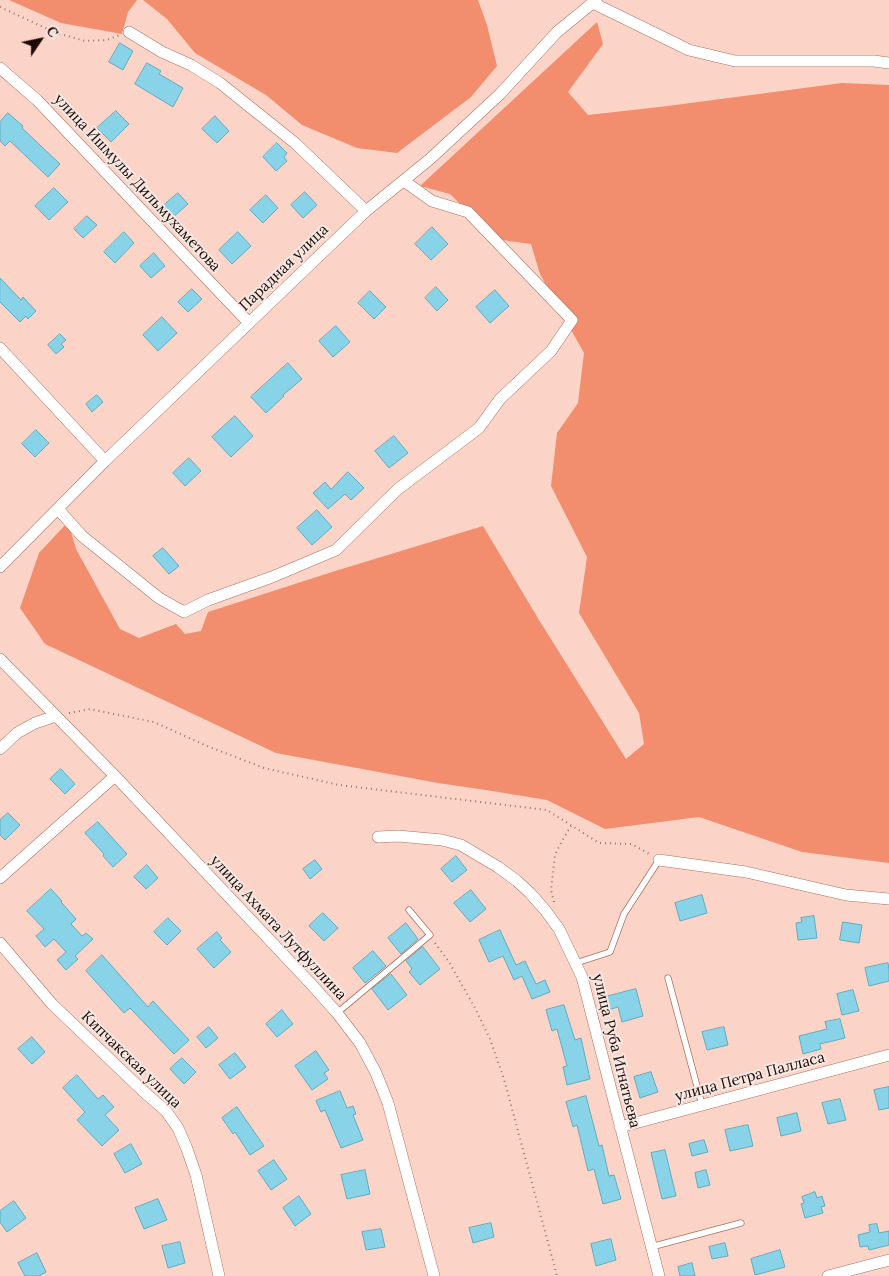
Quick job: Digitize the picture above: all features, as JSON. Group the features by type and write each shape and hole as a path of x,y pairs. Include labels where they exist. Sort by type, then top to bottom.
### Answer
{"street":[{"path":"594,2 689,50 736,61 874,61 889,63"},
{"name":"Парадная улица","path":"0,566 105,461 366,210 430,160 500,94 557,32 594,2"},
{"path":"129,32 162,52 192,65 220,83 296,143 366,210"},
{"name":"улица Ишмулы Дильмухаметова","path":"0,68 38,100 249,323"},
{"path":"58,509 82,536 159,598 184,612 208,600 272,577 336,550 398,489 479,428 500,399 551,351 572,320 468,212 432,201 404,181"},
{"path":"0,348 105,461"},
{"name":"улица Ахмата Лутфуллина","path":"0,659 115,776 337,1013 364,1051 376,1073 388,1103 434,1276"},
{"path":"0,749 17,733 35,723 56,716"},
{"path":"0,878 115,776"},
{"name":"улица Руба Игнатьева","path":"378,838 398,836 442,840 461,845 498,867 524,887 559,929 582,977 659,1276"},
{"path":"659,860 746,872 846,895 889,899"},
{"name":"Кипчакская улица","path":"0,943 52,1004 166,1111 178,1128 196,1175 219,1276"},
{"name":"улица Петра Палласа","path":"620,1128 889,1055"},
{"path":"828,1276 889,1260"}],"lane":[{"path":"576,964 610,952 624,914 659,860"},
{"path":"337,1013 430,935 409,910"},
{"path":"668,978 702,1105"},
{"path":"651,1247 741,1223"}],"path":[{"path":"0,7 54,32 85,41 107,40 129,32"},
{"path":"56,716 90,709 154,722 264,768 340,785 547,810 599,842 632,844 659,860"},
{"path":"555,909 551,890 555,855 572,826"},
{"path":"430,935 449,962 490,1039 504,1079 557,1276"}],"shaded area":[{"path":"9,0 137,0 128,12 122,34 61,23"},
{"path":"143,0 478,0 487,25 497,66 471,97 397,153 357,148 302,125 266,95 195,53 167,19"},
{"path":"597,22 603,44 568,92 588,115 842,83 889,85 889,863 802,852 699,817 605,829 547,800 438,783 276,753 45,644 20,608 39,553 68,522 76,549 120,629 139,638 176,624 185,634 201,631 208,612 483,526 626,759 644,744 639,713 579,613 587,557 551,486 557,433 578,403 584,353 540,274 531,244 502,240 489,232 450,194 420,186"}],"building":[{"path":"120,43 133,51 123,70 109,62"},
{"path":"147,63 161,71 159,74 183,88 173,107 135,84"},
{"path":"116,111 129,124 111,142 97,128"},
{"path":"8,113 60,164 48,177 10,141 5,146 0,141 0,122"},
{"path":"215,116 229,131 217,143 202,129"},
{"path":"277,143 287,153 284,157 287,161 276,171 263,157"},
{"path":"54,188 68,202 49,220 35,206"},
{"path":"305,192 317,205 303,218 291,205"},
{"path":"178,193 188,204 172,218 162,207"},
{"path":"266,195 278,208 263,223 250,210"},
{"path":"87,216 97,225 83,238 74,229"},
{"path":"432,227 448,244 431,260 415,244"},
{"path":"124,232 134,243 115,263 104,252"},
{"path":"238,232 251,246 232,264 219,250"},
{"path":"154,253 165,266 151,278 140,266"},
{"path":"0,278 21,300 23,297 36,311 28,319 26,316 20,322 0,302"},
{"path":"436,287 448,300 437,311 425,298"},
{"path":"192,289 202,299 188,312 178,302"},
{"path":"495,290 509,306 490,323 476,307"},
{"path":"370,291 386,307 374,319 358,303"},
{"path":"162,317 177,333 158,351 143,335"},
{"path":"336,326 350,342 333,357 319,341"},
{"path":"60,334 66,340 61,344 64,347 56,354 48,345"},
{"path":"288,363 302,379 266,413 251,397"},
{"path":"97,395 103,402 92,412 86,404"},
{"path":"235,416 253,436 231,457 212,437"},
{"path":"36,430 49,443 35,457 22,444"},
{"path":"394,436 408,453 389,468 375,451"},
{"path":"189,458 201,471 185,486 173,473"},
{"path":"348,472 364,488 351,500 345,494 328,509 313,493 325,482 331,489"},
{"path":"317,510 332,527 312,545 297,528"},
{"path":"163,548 179,566 169,574 153,556"},
{"path":"61,769 75,784 65,794 50,779"},
{"path":"8,813 20,825 5,840 0,835 0,820"},
{"path":"98,822 127,854 113,867 85,833"},
{"path":"456,856 467,870 452,882 441,869"},
{"path":"315,860 322,869 310,879 303,869"},
{"path":"147,865 158,878 146,889 134,877"},
{"path":"51,889 76,919 71,924 82,936 86,933 93,939 75,956 78,959 66,970 57,960 66,952 54,939 45,947 36,936 44,929 27,911"},
{"path":"471,890 486,909 470,922 454,903"},
{"path":"702,895 707,913 680,921 675,903"},
{"path":"323,913 338,928 324,941 309,926"},
{"path":"814,916 817,938 798,940 796,923 802,922 801,918"},
{"path":"168,918 181,931 167,945 154,932"},
{"path":"843,922 862,925 859,943 840,940"},
{"path":"406,923 418,939 401,954 388,938"},
{"path":"500,930 516,965 525,961 536,984 545,980 550,992 532,999 522,976 514,980 503,956 489,962 479,940"},
{"path":"217,932 222,938 220,940 231,952 214,968 197,949"},
{"path":"423,947 440,969 420,985 409,972 412,969 406,961"},
{"path":"373,951 386,966 365,983 353,968"},
{"path":"102,955 148,1007 153,1001 189,1040 174,1054 130,1008 124,1013 86,971"},
{"path":"888,963 889,981 869,986 865,968"},
{"path":"391,974 407,995 388,1010 372,989"},
{"path":"636,989 643,1016 622,1022 618,1007 608,1010 605,997"},
{"path":"853,990 859,1011 842,1015 837,994"},
{"path":"564,1005 575,1040 581,1038 590,1079 567,1085 563,1067 567,1066 557,1029 552,1031 546,1010"},
{"path":"282,1010 293,1024 277,1037 266,1024"},
{"path":"840,1019 845,1038 820,1044 821,1049 803,1054 799,1036 827,1029 825,1022"},
{"path":"209,1027 218,1038 206,1048 197,1037"},
{"path":"724,1027 728,1045 707,1050 702,1032"},
{"path":"32,1037 45,1052 32,1064 18,1049"},
{"path":"316,1051 329,1070 324,1073 328,1079 312,1090 295,1066"},
{"path":"235,1053 246,1067 230,1079 219,1065"},
{"path":"182,1058 196,1072 184,1084 170,1069"},
{"path":"651,1072 658,1092 640,1098 634,1077"},
{"path":"77,1075 98,1099 103,1095 114,1107 105,1115 119,1130 102,1146 77,1120 85,1112 63,1088"},
{"path":"889,1087 889,1108 879,1110 874,1090"},
{"path":"340,1091 347,1108 353,1106 356,1114 353,1115 363,1140 341,1148 325,1110 321,1112 316,1101"},
{"path":"586,1096 599,1146 602,1145 609,1176 614,1175 621,1199 603,1204 594,1169 588,1171 577,1125 573,1127 566,1102"},
{"path":"840,1099 846,1120 828,1124 822,1103"},
{"path":"237,1107 264,1146 250,1155 235,1132 233,1134 222,1118"},
{"path":"797,1113 801,1131 781,1136 777,1118"},
{"path":"748,1125 753,1146 730,1151 725,1130"},
{"path":"704,1140 708,1152 692,1156 689,1144"},
{"path":"131,1144 142,1164 125,1173 114,1154"},
{"path":"665,1150 676,1196 662,1199 651,1153"},
{"path":"274,1160 287,1179 271,1190 258,1171"},
{"path":"365,1170 370,1194 347,1199 341,1175"},
{"path":"706,1170 710,1185 698,1188 695,1173"},
{"path":"815,1192 817,1198 822,1196 825,1206 821,1207 823,1213 805,1218 801,1204 804,1203 802,1197"},
{"path":"299,1196 311,1214 295,1226 283,1208"},
{"path":"158,1199 167,1220 144,1229 135,1208"},
{"path":"14,1201 26,1218 7,1232 0,1222 0,1211"},
{"path":"491,1223 494,1237 473,1243 469,1228"},
{"path":"877,1224 879,1233 889,1231 889,1245 869,1250 868,1246 860,1247 858,1235 870,1232 869,1225"},
{"path":"381,1229 385,1247 366,1250 362,1232"},
{"path":"611,1239 616,1260 596,1266 591,1244"},
{"path":"180,1242 185,1263 168,1268 162,1246"},
{"path":"725,1243 728,1256 712,1259 709,1247"},
{"path":"780,1250 785,1267 755,1275 751,1259"},
{"path":"37,1253 46,1272 39,1276 25,1276 18,1263"},
{"path":"692,1263 695,1276 680,1276 678,1267"}]}
